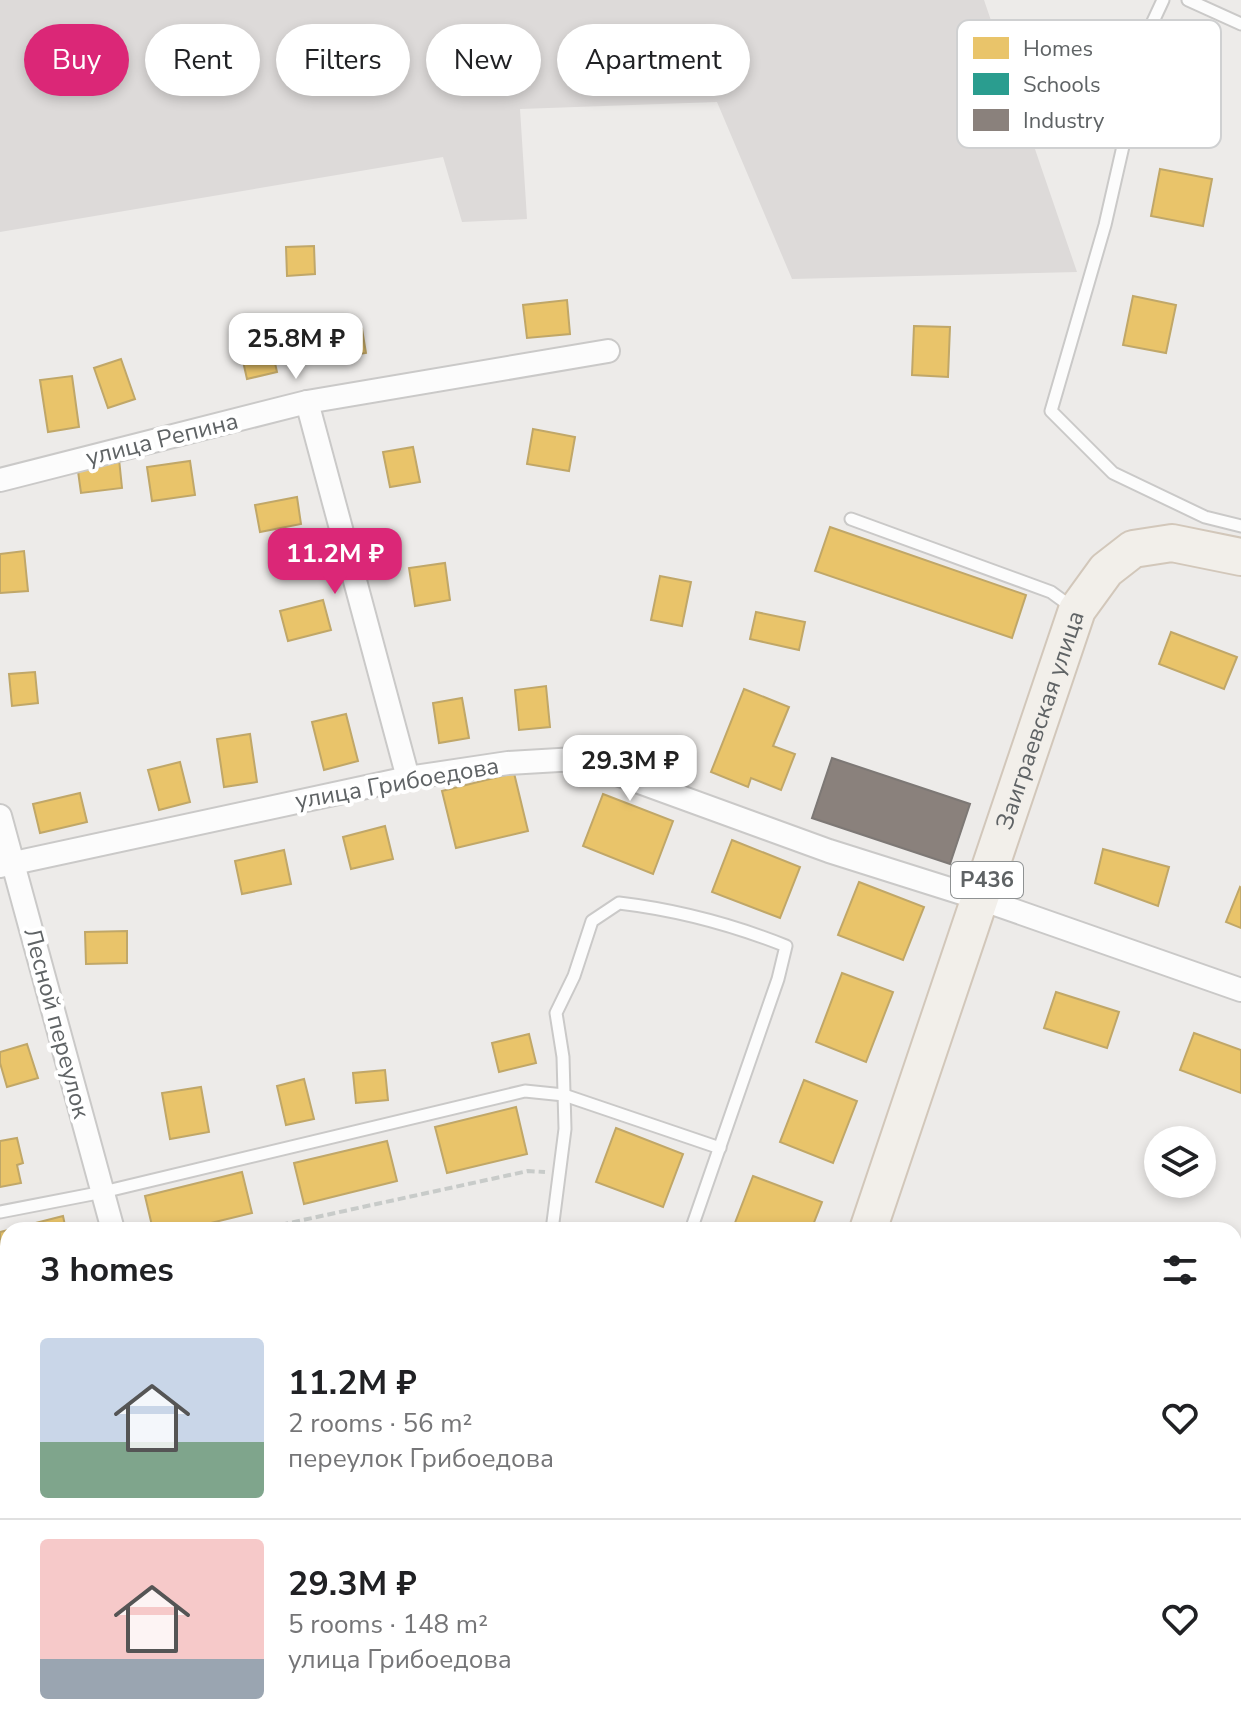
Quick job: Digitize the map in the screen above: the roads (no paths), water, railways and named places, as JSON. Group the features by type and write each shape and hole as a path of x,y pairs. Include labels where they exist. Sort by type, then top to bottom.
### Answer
{"main road":[{"name":"Заиграевская улица","path":"871,1222 1077,610 1106,570 1133,549 1172,543 1241,557"}],"street":[{"name":"улица Репина","path":"0,480 307,402 608,351"},
{"path":"307,402 408,778"},
{"name":"улица Грибоедова","path":"6,864 408,778 508,763 576,759 829,851 981,899 1241,990"},
{"name":"Лесной переулок","path":"0,816 6,864 111,1222"}],"lane":[{"path":"1154,20 1163,0"},
{"path":"1188,0 1241,24"},
{"path":"1123,148 1105,225 1051,411 1113,473 1205,517 1241,526"},
{"path":"851,519 1051,592 1077,610"},
{"path":"553,1222 565,1129 563,1057 556,1013 574,976 592,921 619,903 669,909 786,946 778,979 694,1222"},
{"path":"0,1212 103,1192 525,1091 564,1095 720,1148"}]}
